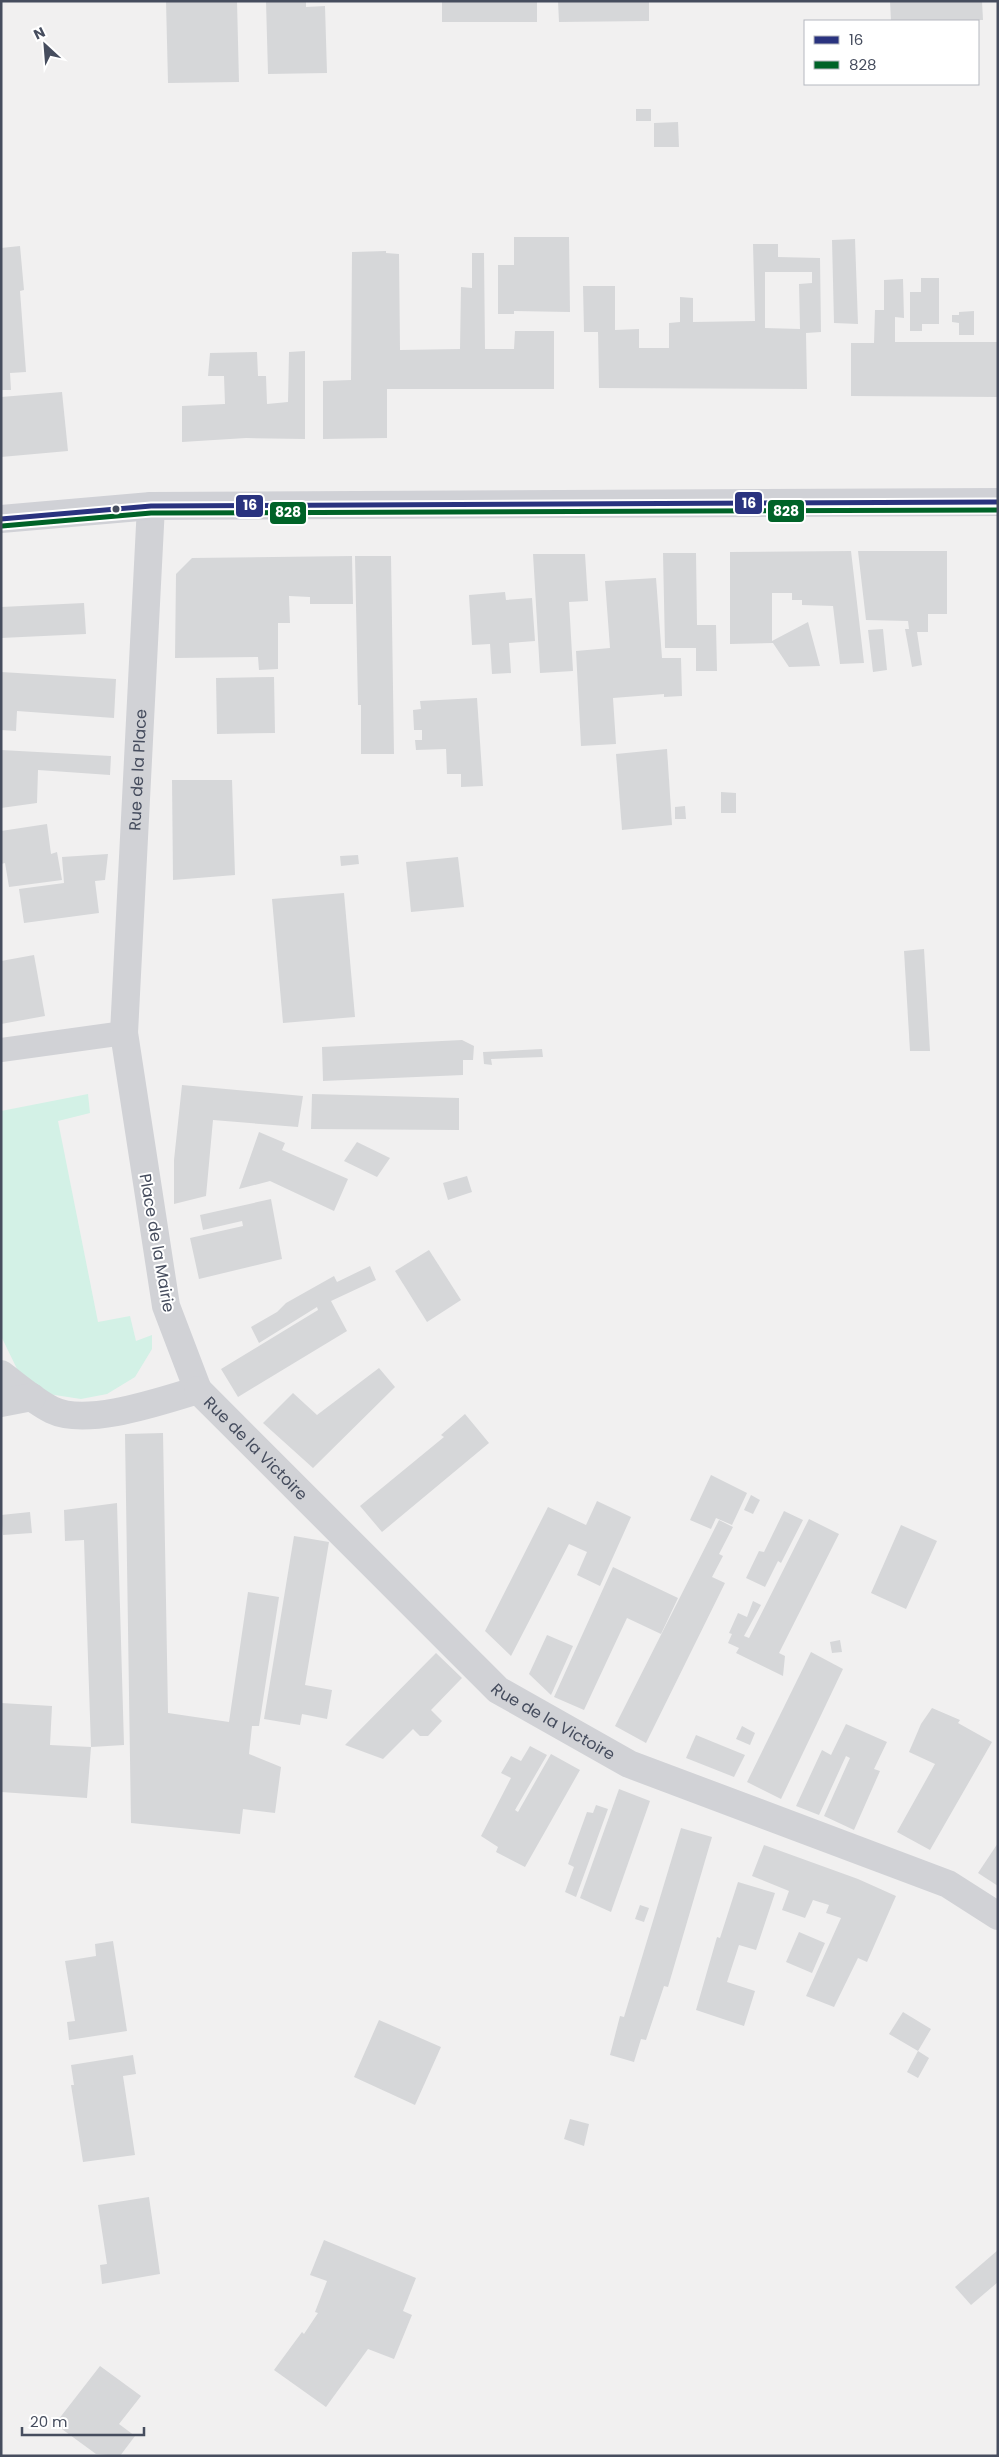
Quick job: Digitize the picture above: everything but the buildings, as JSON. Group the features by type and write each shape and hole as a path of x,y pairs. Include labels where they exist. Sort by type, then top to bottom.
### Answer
{"main road":[{"path":"1,519 151,506 998,502"}],"street":[{"name":"Rue de la Place","path":"124,1034 151,506"},
{"name":"Place de la Mairie","path":"124,1034 166,1306 198,1390"},
{"path":"1,1374 53,1410 85,1417 143,1406 198,1390"},
{"name":"Rue de la Victoire","path":"198,1390 498,1690 629,1764 948,1884 998,1916"},
{"path":"1,1403 32,1397"}],"lane":[{"path":"1,1050 124,1034"}],"green space":[{"path":"88,1094 90,1113 58,1121 98,1322 130,1316 136,1341 152,1335 152,1349 135,1377 107,1394 81,1399 48,1394 19,1373 1,1336 1,1111"}],"transit line":[{"name":"16","path":"1,519 151,506 998,502"},
{"name":"828","path":"2,526 151,513 998,510"}]}
